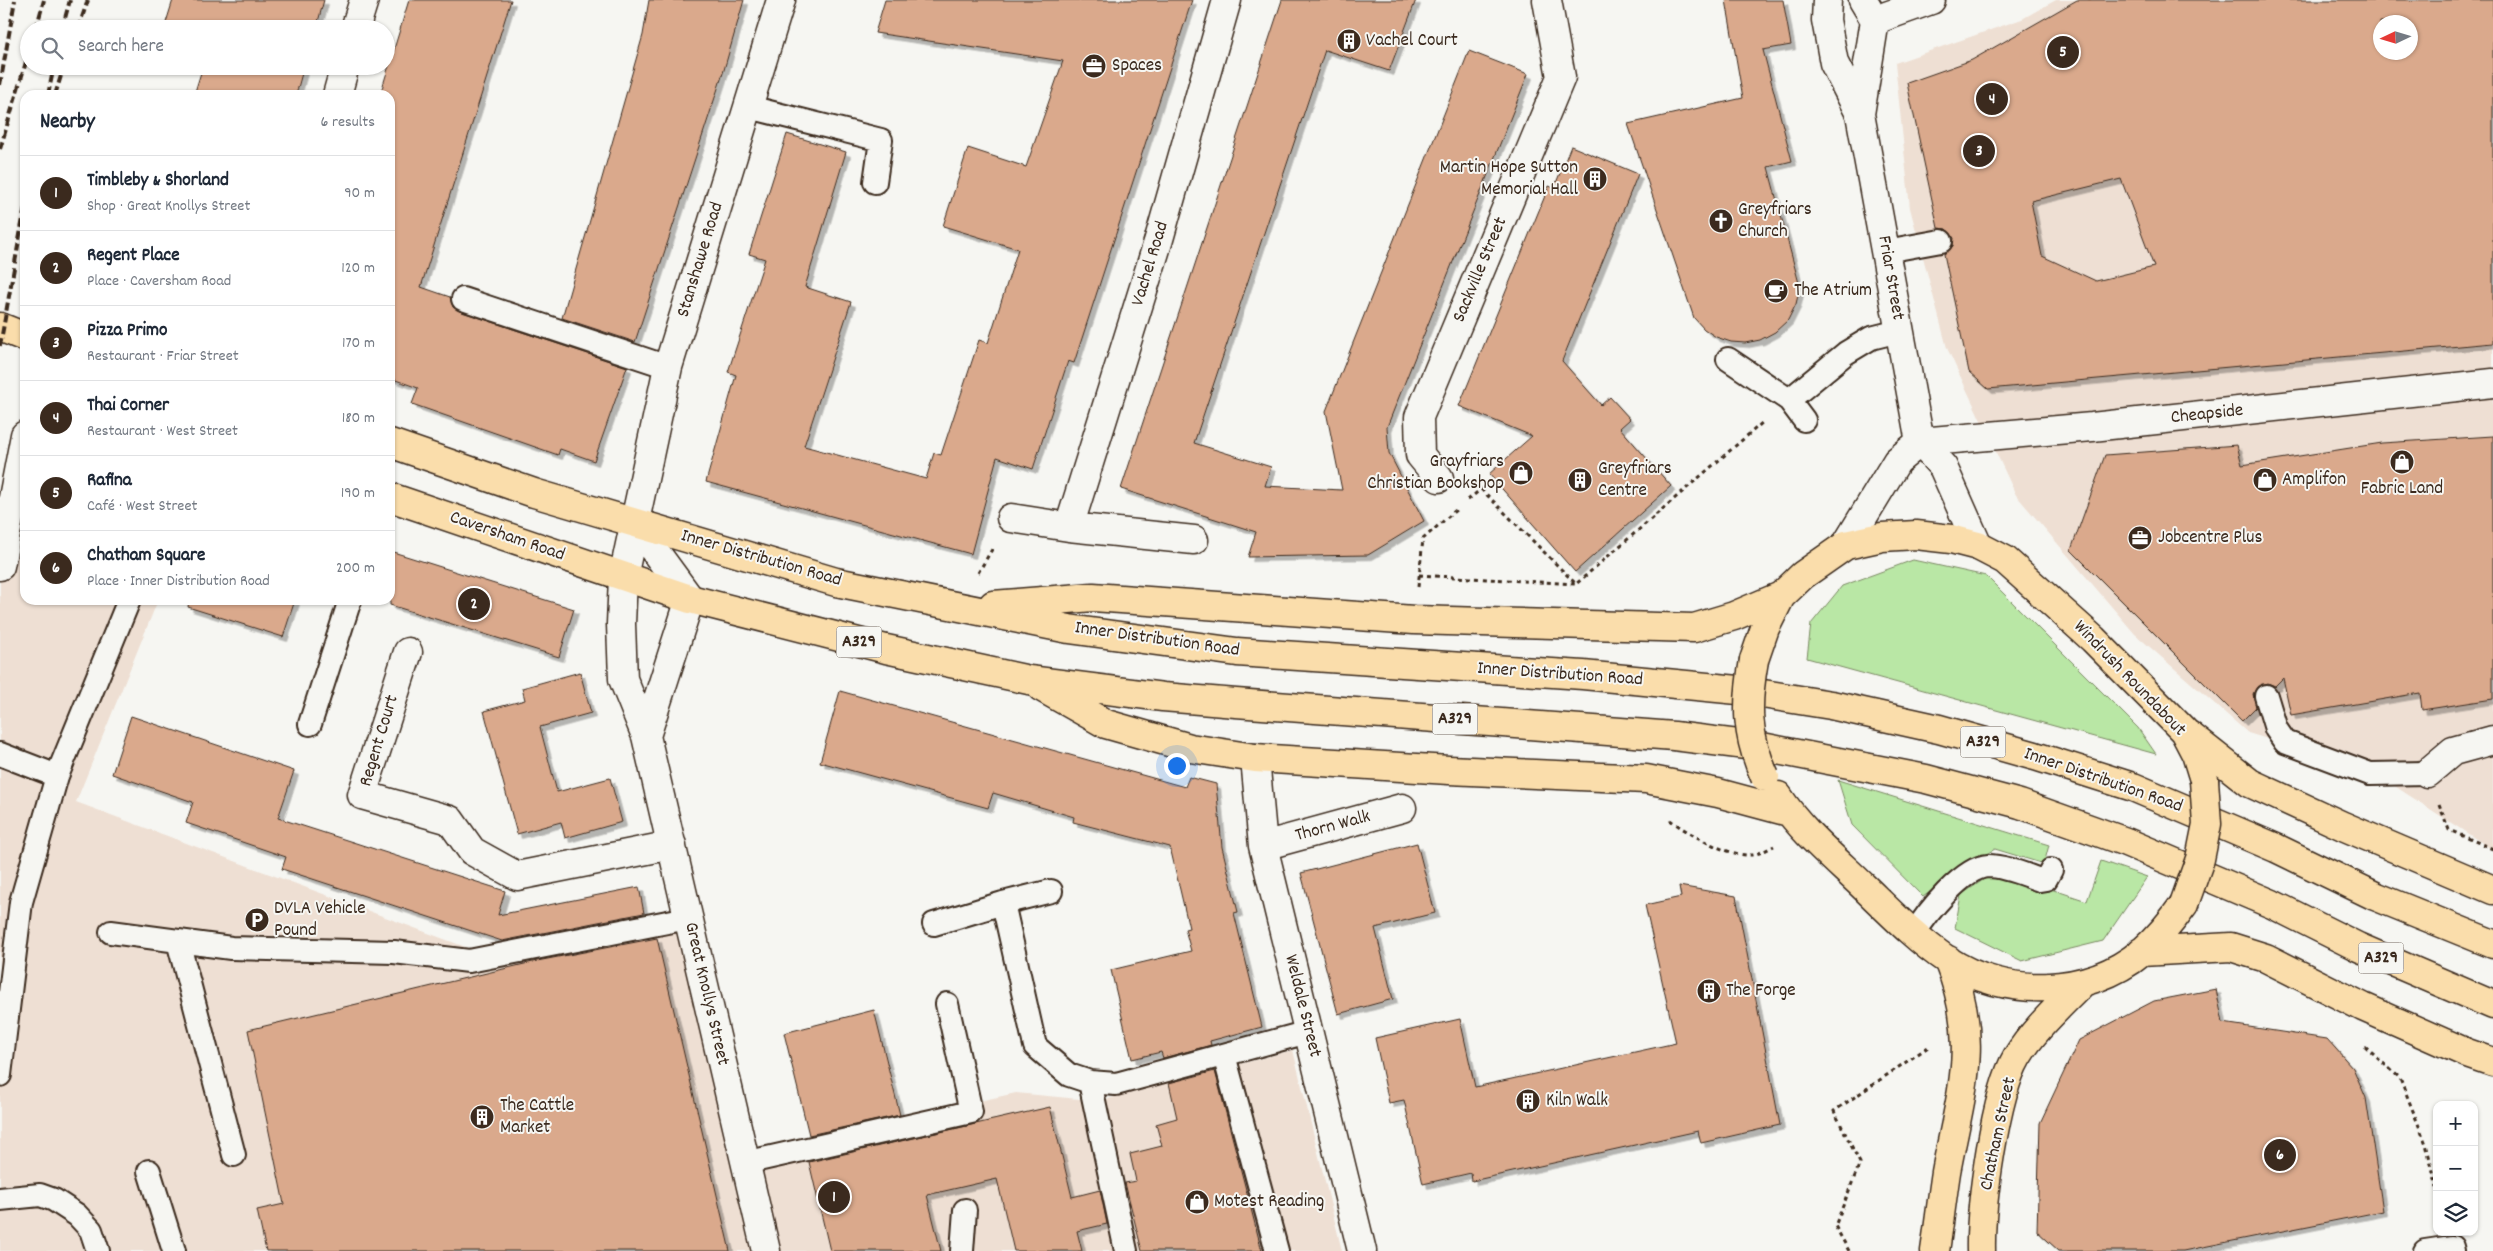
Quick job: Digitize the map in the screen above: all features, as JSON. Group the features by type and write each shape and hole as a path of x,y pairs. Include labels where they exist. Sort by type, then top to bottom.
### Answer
{"main road":[{"path":"0,327 20,336"},
{"name":"Inner Distribution Road","path":"395,445 599,513 836,582 957,608 1069,629 1237,652 1592,676 1738,690 1831,705 1939,730 2027,753 2133,787 2276,848 2375,896 2493,944"},
{"name":"Caversham Road","path":"395,499 623,577"},
{"name":"Windrush Roundabout","path":"1916,535 1951,539 1978,546 2005,560 2093,639 2184,731 2196,754 2204,780 2207,824 2200,859 2184,904 2168,926 2141,952 2118,968 2083,982 2057,987 2029,988 1975,974 1948,960 1914,934 1808,833 1789,812 1765,777 1755,755 1749,728 1748,700 1754,660 1765,628 1781,596 1803,575 1846,545 1882,537 1916,535"},
{"name":"A329","path":"623,577 690,599 886,648 1029,680 1200,700 1674,736 1762,747 1917,778 2020,804 2126,842 2272,904 2384,959 2493,1005"},
{"path":"957,608 1093,597 1414,620 1694,628 1734,616 1781,596"},
{"path":"1029,680 1106,724 1190,748 1255,758 1449,770 1646,779 1718,793 1789,812"},
{"path":"2184,731 2250,783 2352,830 2493,890"},
{"path":"2141,952 2231,947 2266,958 2363,1007 2467,1053 2493,1062"},
{"path":"1935,1251 1946,1173 1964,1087 1966,1044 1965,1017 1959,989 1948,960"},
{"name":"Chatham Street","path":"1981,1251 1990,1156 2006,1084 2016,1058 2033,1034 2083,982"}],"street":[{"path":"358,20 364,0"},
{"name":"Stanshawe Road","path":"623,577 668,367 781,0"},
{"name":"Vachel Road","path":"1069,527 1159,239 1227,0"},
{"name":"Sackville Street","path":"1439,478 1420,455 1419,417 1561,78 1547,0"},
{"name":"Friar Street","path":"1828,0 1826,20 1834,63 1860,114"},
{"path":"1869,10 1931,0"},
{"name":"Friar Street","path":"1869,10 1860,114 1920,442"},
{"path":"338,90 343,75"},
{"name":"Cheapside","path":"1920,442 2092,427 2493,383"},
{"path":"1846,545 1892,468 1920,442 1943,467 1978,546"},
{"path":"0,566 20,461"},
{"path":"1011,518 1069,527 1194,540"},
{"path":"635,524 690,599 646,736"},
{"name":"Great Knollys Street","path":"623,577 621,624 623,679 646,736 766,1251"},
{"name":"Regent Court","path":"408,652 362,795 450,820 472,851 517,876 672,845"},
{"path":"2427,773 2453,751 2493,740"},
{"name":"Weldale Street","path":"1255,758 1263,846 1362,1251"},
{"name":"Thorn Walk","path":"1263,846 1402,808"}],"lane":[{"path":"749,107 881,140 875,182"},
{"path":"1886,251 1941,242"},
{"path":"463,299 668,367"},
{"path":"1789,400 1846,353 1871,338 1899,331"},
{"path":"1728,359 1789,400 1804,420"},
{"path":"0,1075 21,902 57,776 127,605"},
{"path":"310,724 348,605"},
{"path":"2266,696 2276,729 2285,742 2370,774 2427,773"},
{"path":"0,754 57,776"},
{"path":"1914,934 1927,914 1968,874 1987,866 2040,880 2046,879 2051,870"},
{"path":"934,924 1050,890"},
{"path":"1003,903 1035,1046 1069,1075 1090,1082 1116,1084 1308,1032"},
{"path":"112,932 231,948 394,952 469,962 688,918"},
{"path":"178,941 234,1155"},
{"path":"745,1163 971,1112 947,1004"},
{"path":"1224,1055 1277,1251"},
{"path":"1090,1082 1126,1251"},
{"path":"149,1171 174,1251"},
{"path":"0,1199 40,1195 54,1200 77,1215 91,1230 98,1251"},
{"path":"962,1251 965,1210"},
{"path":"2425,1251 2452,1249"}],"path":[{"path":"1419,575 1576,584 1789,400"},
{"path":"1439,478 1469,478 1576,584"},
{"path":"1466,502 1481,489"},
{"path":"1414,620 1423,539 1459,508"},
{"path":"957,608 1011,518"},
{"path":"2427,773 2449,830 2493,849"},
{"path":"1667,818 1688,833 1724,850 1752,855 1808,833"},
{"path":"2357,1041 2400,1078 2426,1144 2433,1171"},
{"path":"1849,1251 1835,1226 1860,1163 1834,1111 1934,1043 1966,1044"}],"shaded area":[{"path":"2056,0 2493,0 2493,850 2370,770 2248,733 2135,634 2016,495 1947,348 1910,208 1895,63 2022,19"},
{"path":"0,514 20,520 20,605 156,605 76,802 487,955 679,911 737,1154 1016,1093 1100,1101 1293,1050 1342,1251 0,1251"}],"green space":[{"path":"1913,560 1986,576 2138,728 2156,754 1807,658 1811,624 1842,586"},
{"path":"1838,780 2049,845 2044,864 1995,849 1963,867 1923,897 1852,825"},
{"path":"2101,861 2147,877 2103,941 2022,961 1955,928 1961,895 1996,871 2087,901"}],"building":[{"path":"173,0 324,0 318,20 167,20"},
{"path":"409,0 511,0 421,287 450,297 453,307 459,311 627,367 594,461 560,449 558,455 412,404 418,388 395,380 395,90 382,90 386,75 395,75 395,46"},
{"path":"649,0 744,0 724,70 635,342 562,318 643,35"},
{"path":"885,0 1192,0 1074,363 1068,361 1033,469 997,457 971,554 706,482 736,375 728,372 765,259 749,254 787,134 846,152 805,287 851,302 804,446 926,479 934,453 941,455 979,340 988,343 1018,249 943,226 968,148 1026,167 1063,61 875,33"},
{"path":"1282,0 1416,0 1389,71 1325,50 1194,443 1271,467 1265,486 1342,490 1326,411 1469,51 1528,74 1387,427 1389,453 1424,521 1368,555 1248,557 1256,532 1121,489"},
{"name":"Greyfriars Church","path":"1726,0 1783,0 1791,45 1763,50 1792,161 1768,167 1800,287 1796,304 1788,320 1775,332 1760,340 1745,343 1731,342 1716,337 1704,329 1694,318 1628,124 1743,98"},
{"path":"2077,0 2493,0 2493,343 1988,389 1969,372 1944,254 1953,246 1954,238 1946,229 1938,228 1907,83 1972,60","holes":["2121,179 2154,267 2096,281 2042,256 2031,201"]},
{"path":"200,75 302,75 297,90 196,90"},
{"path":"1571,146 1638,174 1562,361 1601,405 1610,397 1630,419 1620,428 1671,486 1575,572 1489,474 1532,436 1459,406 1549,186 1554,188"},
{"path":"2493,436 2493,699 2422,710 2420,693 2291,715 2283,678 2275,686 2268,683 2257,687 2253,694 2256,707 2242,721 2071,550 2105,455 2237,445 2242,465 2382,443"},
{"path":"395,553 574,609 559,657 390,605 395,605"},
{"path":"188,605 293,605 283,637 188,607"},
{"path":"580,672 591,713 540,727 557,792 610,778 622,822 565,838 561,822 517,834 484,711 525,700 522,688"},
{"path":"840,691 1185,787 1189,777 1216,784 1222,847 1238,912 1234,913 1262,1027 1210,1041 1211,1045 1163,1058 1161,1052 1132,1059 1111,970 1191,951 1185,929 1189,928 1170,847 1073,822 1074,817 993,793 988,808 820,762"},
{"path":"131,716 294,771 278,818 505,891 498,915 639,887 644,913 502,941 282,869 286,857 186,823 193,802 112,774"},
{"path":"1417,843 1435,913 1375,928 1393,999 1338,1014 1301,873"},
{"path":"1679,886 1736,896 1780,1125 1701,1143 1698,1131 1472,1181 1471,1173 1423,1184 1404,1100 1389,1103 1375,1038 1460,1019 1475,1087 1676,1043 1645,905 1681,897"},
{"name":"The Cattle Market","path":"657,938 730,1251 266,1251 257,1210 284,1204 248,1030 537,961"},
{"path":"2216,989 2223,1023 2327,1039 2353,1068 2366,1098 2383,1211 2183,1251 2059,1251 2037,1231 2040,1123 2079,1040 2154,1001"},
{"path":"874,1010 900,1115 809,1135 784,1033"},
{"path":"1215,1071 1262,1251 1142,1251 1125,1183 1136,1181 1130,1154 1162,1146 1156,1124 1177,1118 1169,1083"},
{"path":"1050,1107 1072,1197 1100,1190 1107,1224 1077,1231 1082,1251 1014,1251 997,1179 927,1195 941,1251 830,1251 809,1162"}],"railway":[{"path":"0,85 15,0"},
{"path":"38,20 44,0"},
{"path":"64,20 70,0"},
{"path":"81,20 88,0"},
{"path":"0,149 22,75"},
{"path":"49,90 52,75"},
{"path":"57,90 61,75"},
{"path":"0,346 20,235"}],"place":[{"name":"Vachel Court","path":"1349,41"},
{"name":"Rafina","path":"2063,52"},
{"name":"Spaces","path":"1094,66"},
{"name":"Thai Corner","path":"1992,99"},
{"name":"Pizza Primo","path":"1979,151"},
{"name":"Martin Hope Sutton Memorial Hall","path":"1595,179"},
{"name":"Greyfriars Church","path":"1721,221"},
{"name":"The Atrium","path":"1776,291"},
{"name":"Fabric Land","path":"2402,462"},
{"name":"Grayfriars Christian Bookshop","path":"1521,473"},
{"name":"Greyfriars Centre","path":"1580,480"},
{"name":"Amplifon","path":"2265,480"},
{"name":"Jobcentre Plus","path":"2140,538"},
{"name":"Regent Place","path":"474,604"},
{"name":"DVLA Vehicle Pound","path":"257,920"},
{"name":"The Forge","path":"1709,991"},
{"name":"Kiln Walk","path":"1528,1101"},
{"name":"The Cattle Market","path":"482,1117"},
{"name":"Chatham Square","path":"2280,1155"},
{"name":"Timbleby & Shorland","path":"834,1197"},
{"name":"Motest Reading","path":"1197,1202"}]}
